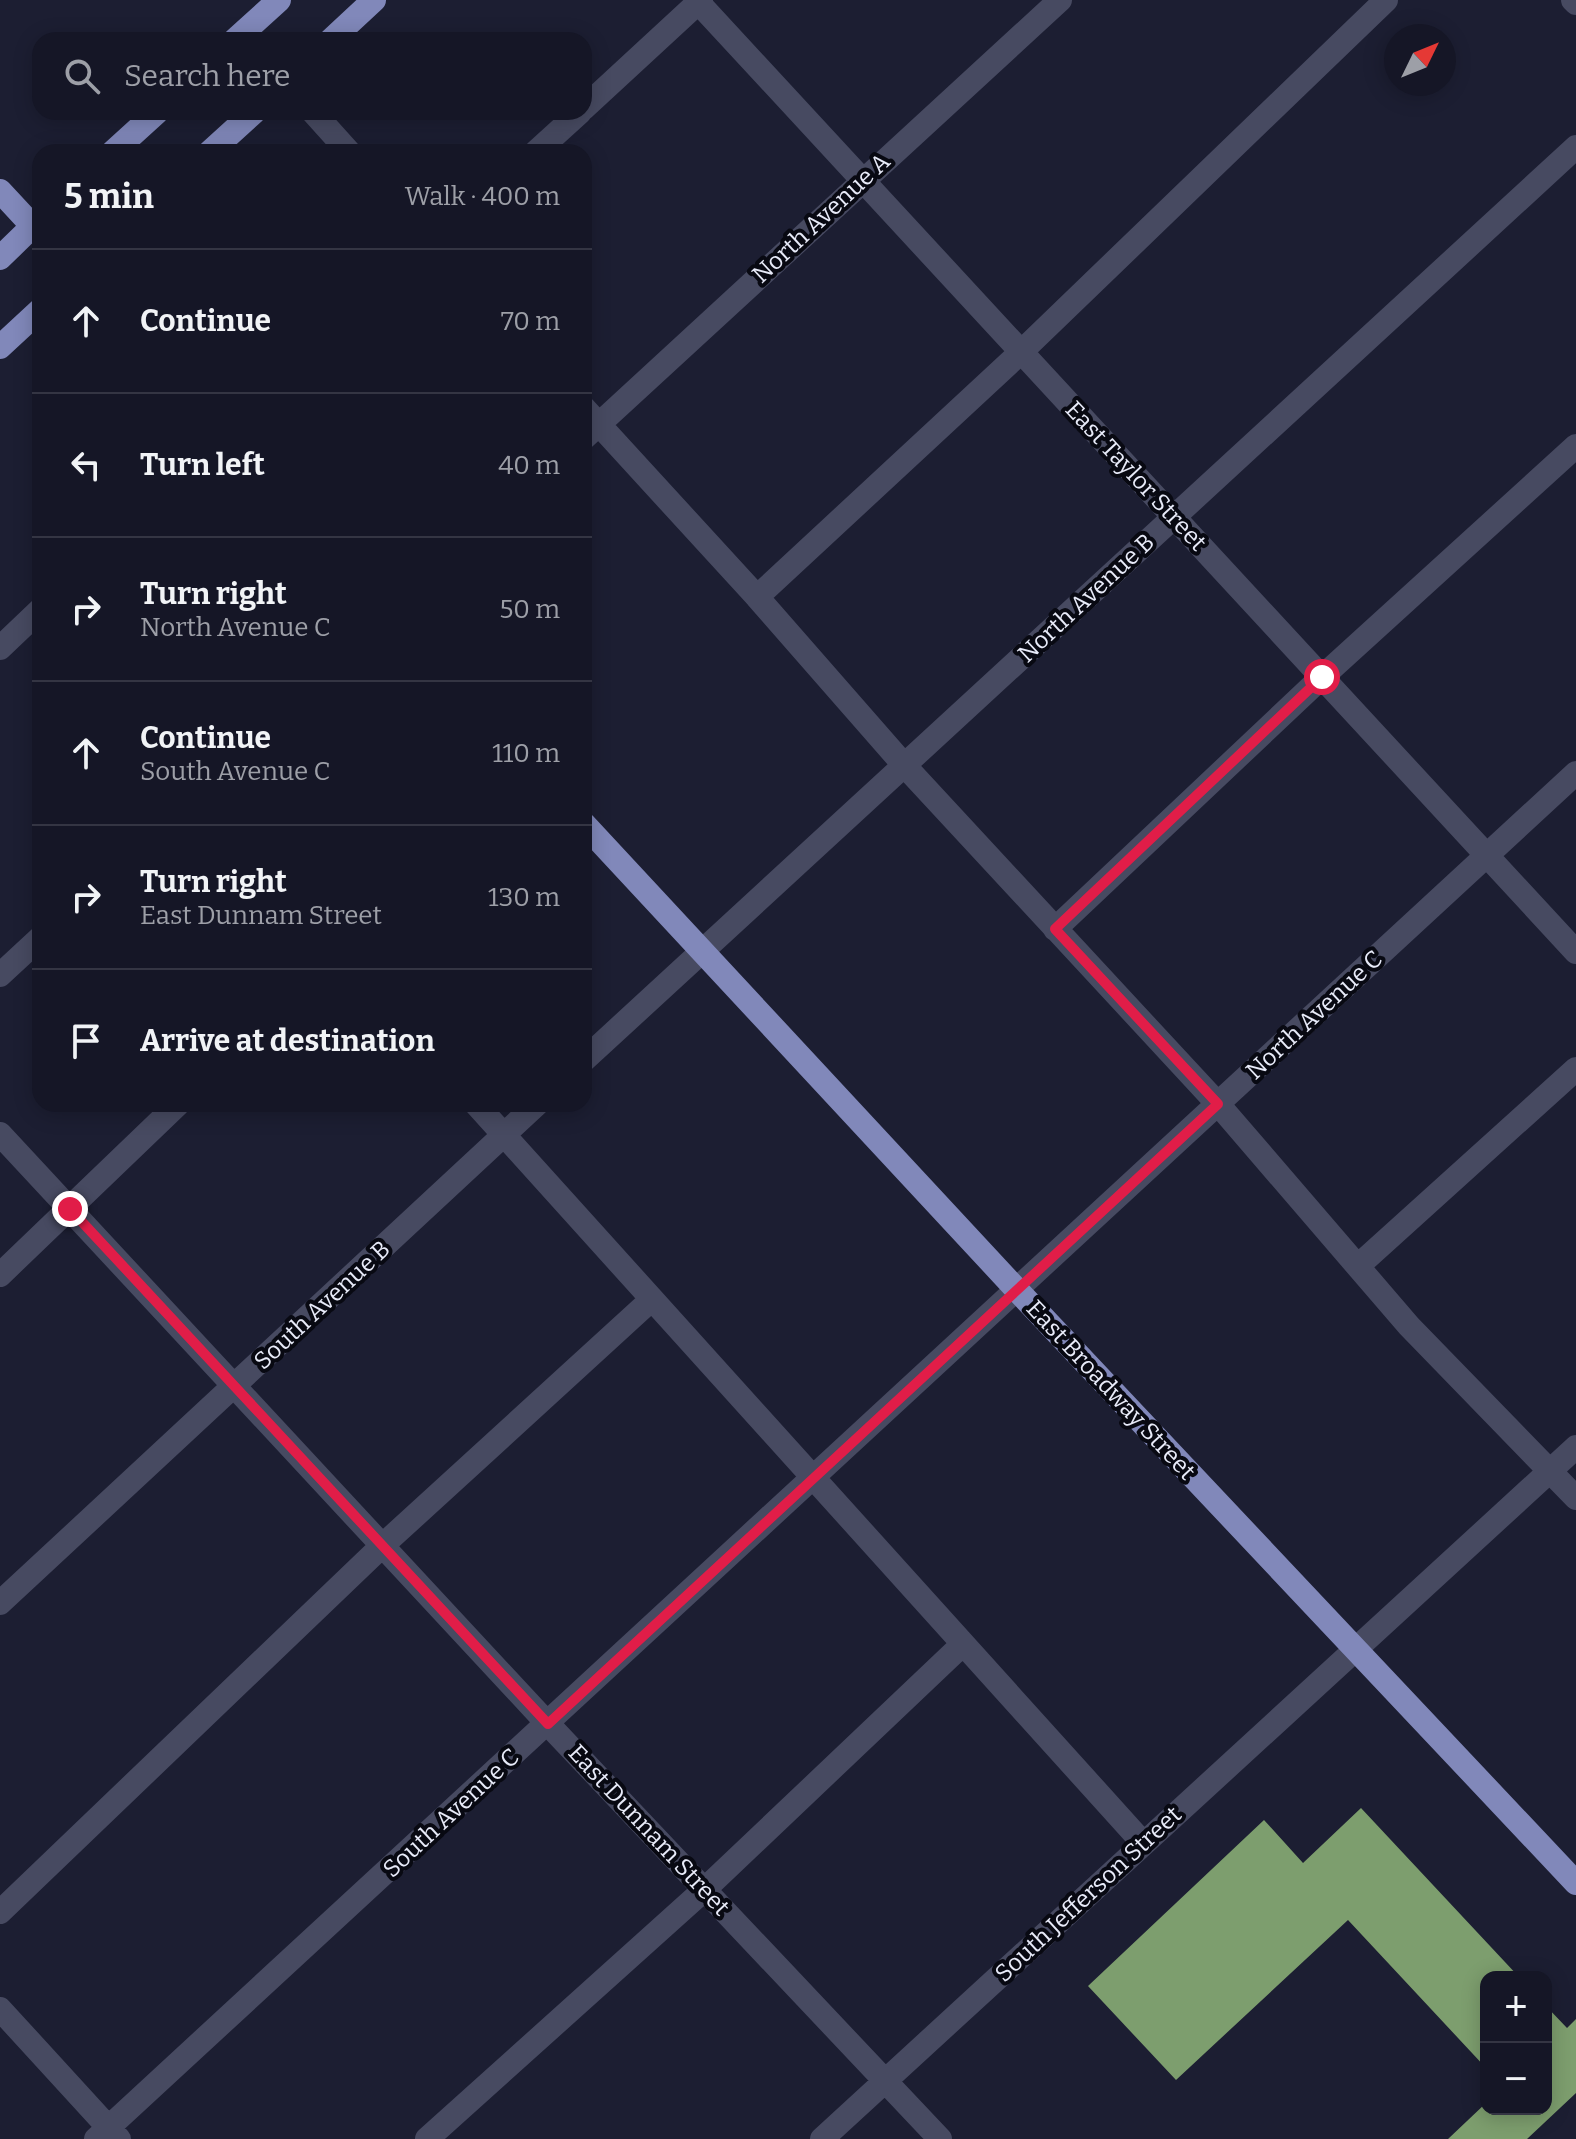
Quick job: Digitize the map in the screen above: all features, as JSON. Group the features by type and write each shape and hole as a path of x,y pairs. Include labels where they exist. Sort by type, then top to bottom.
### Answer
{"main road":[{"path":"244,32 279,0"},
{"path":"340,32 374,0"},
{"path":"122,144 148,120"},
{"path":"219,144 245,120"},
{"path":"0,191 32,220"},
{"path":"0,258 32,231"},
{"path":"0,347 32,317"},
{"name":"East Broadway Street","path":"592,833 1017,1290 1576,1883"}],"street":[{"name":"North Avenue A","path":"592,420 1060,0"},
{"path":"757,597 1021,352 1386,0"},
{"name":"East Taylor Street","path":"698,1 1576,952"},
{"path":"592,100 698,1"},
{"path":"320,120 342,144"},
{"path":"545,144 571,120"},
{"name":"North Avenue B","path":"702,951 1576,147"},
{"path":"592,426 757,597 904,765 1218,1104 1409,1326 1576,1498"},
{"path":"1055,929 1322,677 1576,446"},
{"path":"0,648 32,618"},
{"name":"North Avenue C","path":"1017,1290 1576,773"},
{"path":"0,975 32,945"},
{"path":"592,1053 702,951"},
{"path":"1358,1266 1576,1069"},
{"path":"0,1275 170,1112"},
{"path":"483,1112 1143,1843"},
{"name":"South Avenue B","path":"0,1603 528,1112"},
{"name":"East Dunnam Street","path":"0,1134 548,1724 940,2139"},
{"name":"South Avenue C","path":"108,2135 1017,1290"},
{"path":"0,1912 383,1545 651,1300"},
{"name":"South Jefferson Street","path":"822,2139 1576,1447"},
{"path":"427,2139 705,1889 963,1644"},
{"path":"0,2009 108,2135"}],"building":[{"path":"1361,1808 1513,1971 1480,1971 1480,2062 1348,1920 1176,2080 1088,1986 1264,1820 1303,1863"},
{"path":"1552,2012 1567,2028 1576,2019 1576,2093 1527,2139 1448,2139 1480,2109 1480,2115 1552,2115"}],"route":[{"path":"70,1209 548,1724 1218,1104 1055,929 1322,677"}]}
